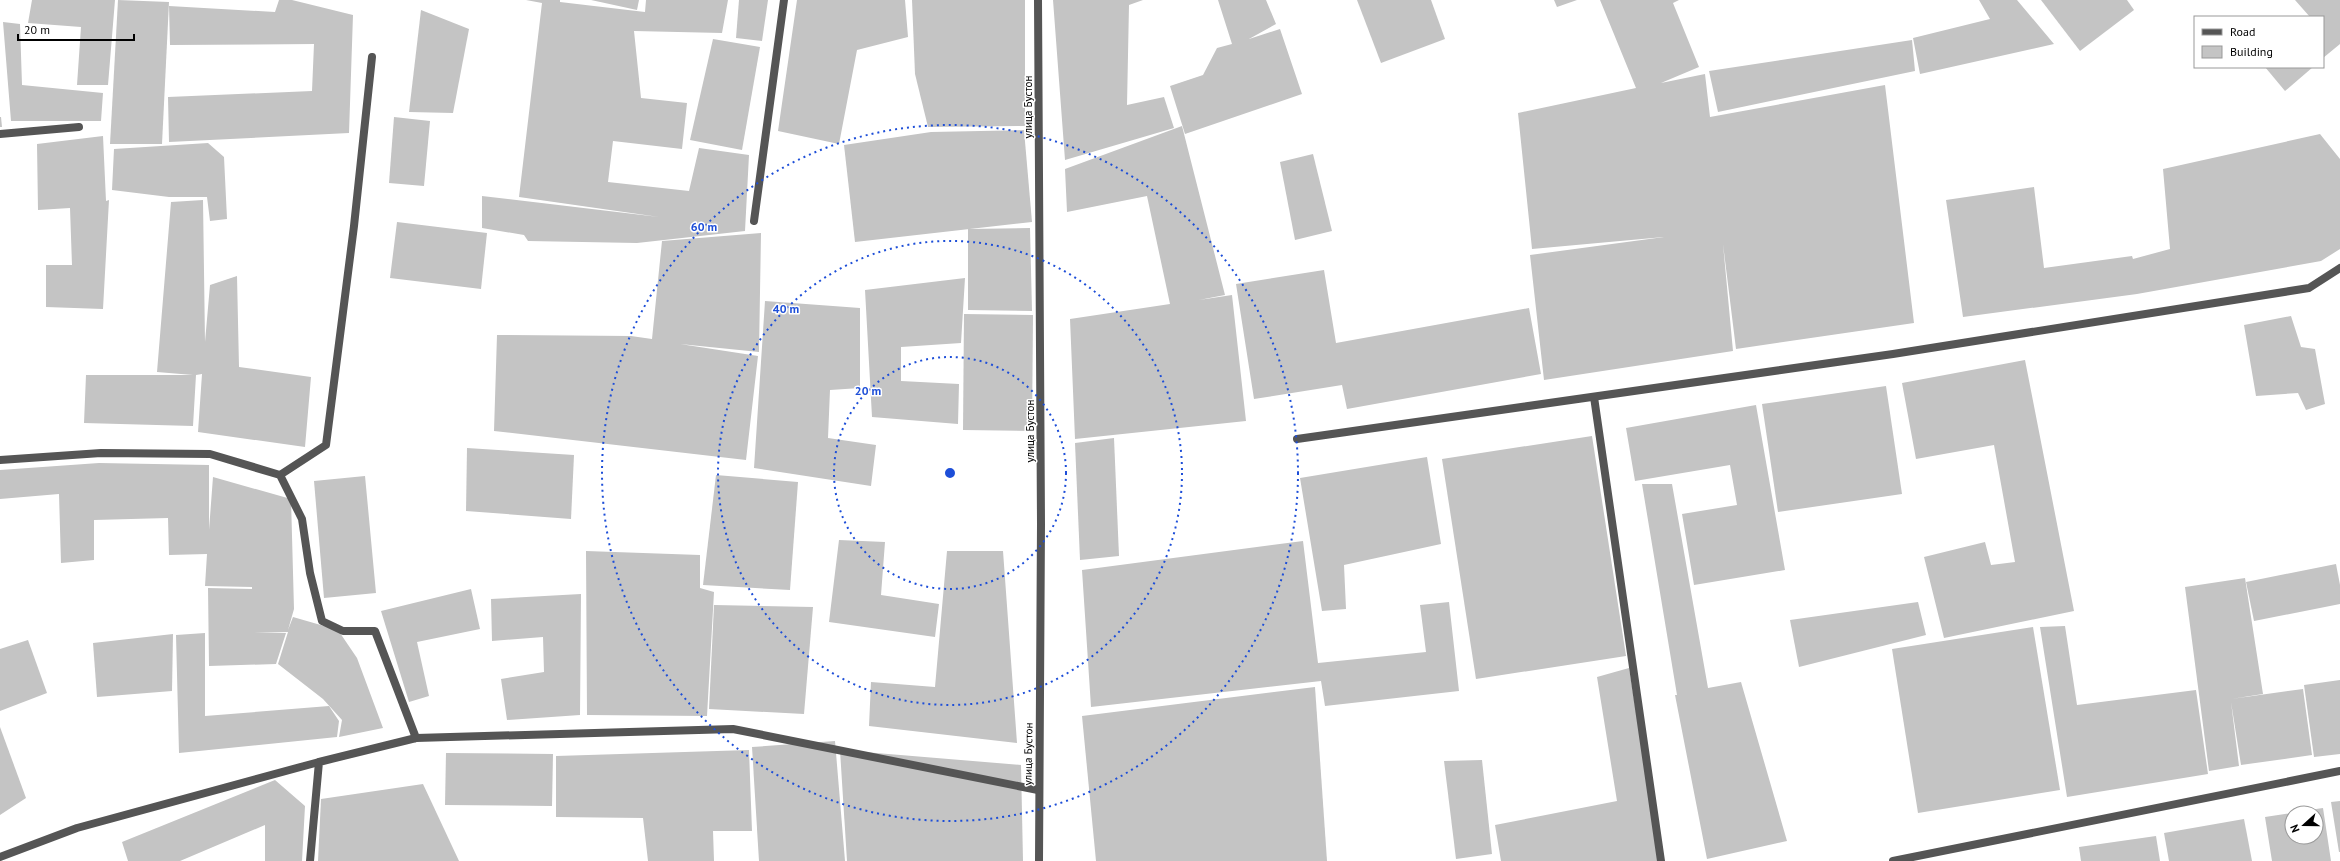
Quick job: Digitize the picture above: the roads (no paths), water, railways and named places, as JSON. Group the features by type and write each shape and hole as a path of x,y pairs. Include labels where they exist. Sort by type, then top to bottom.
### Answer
{"street":[{"path":"754,221 784,0"},
{"name":"улица Бустон","path":"1038,0 1041,524 1038,790 1039,861"},
{"path":"280,475 326,445 354,226 372,57"},
{"path":"0,134 78,127"},
{"path":"1297,439 1894,354 2309,288 2340,268"},
{"path":"1594,397 1661,861"},
{"path":"0,460 101,453 210,454 280,475 302,519 310,573 322,621 343,631 375,631 416,738"},
{"path":"0,857 77,828 319,762 416,738 733,729 1038,790"},
{"path":"310,861 319,762"},
{"path":"1893,861 2340,771"}]}
